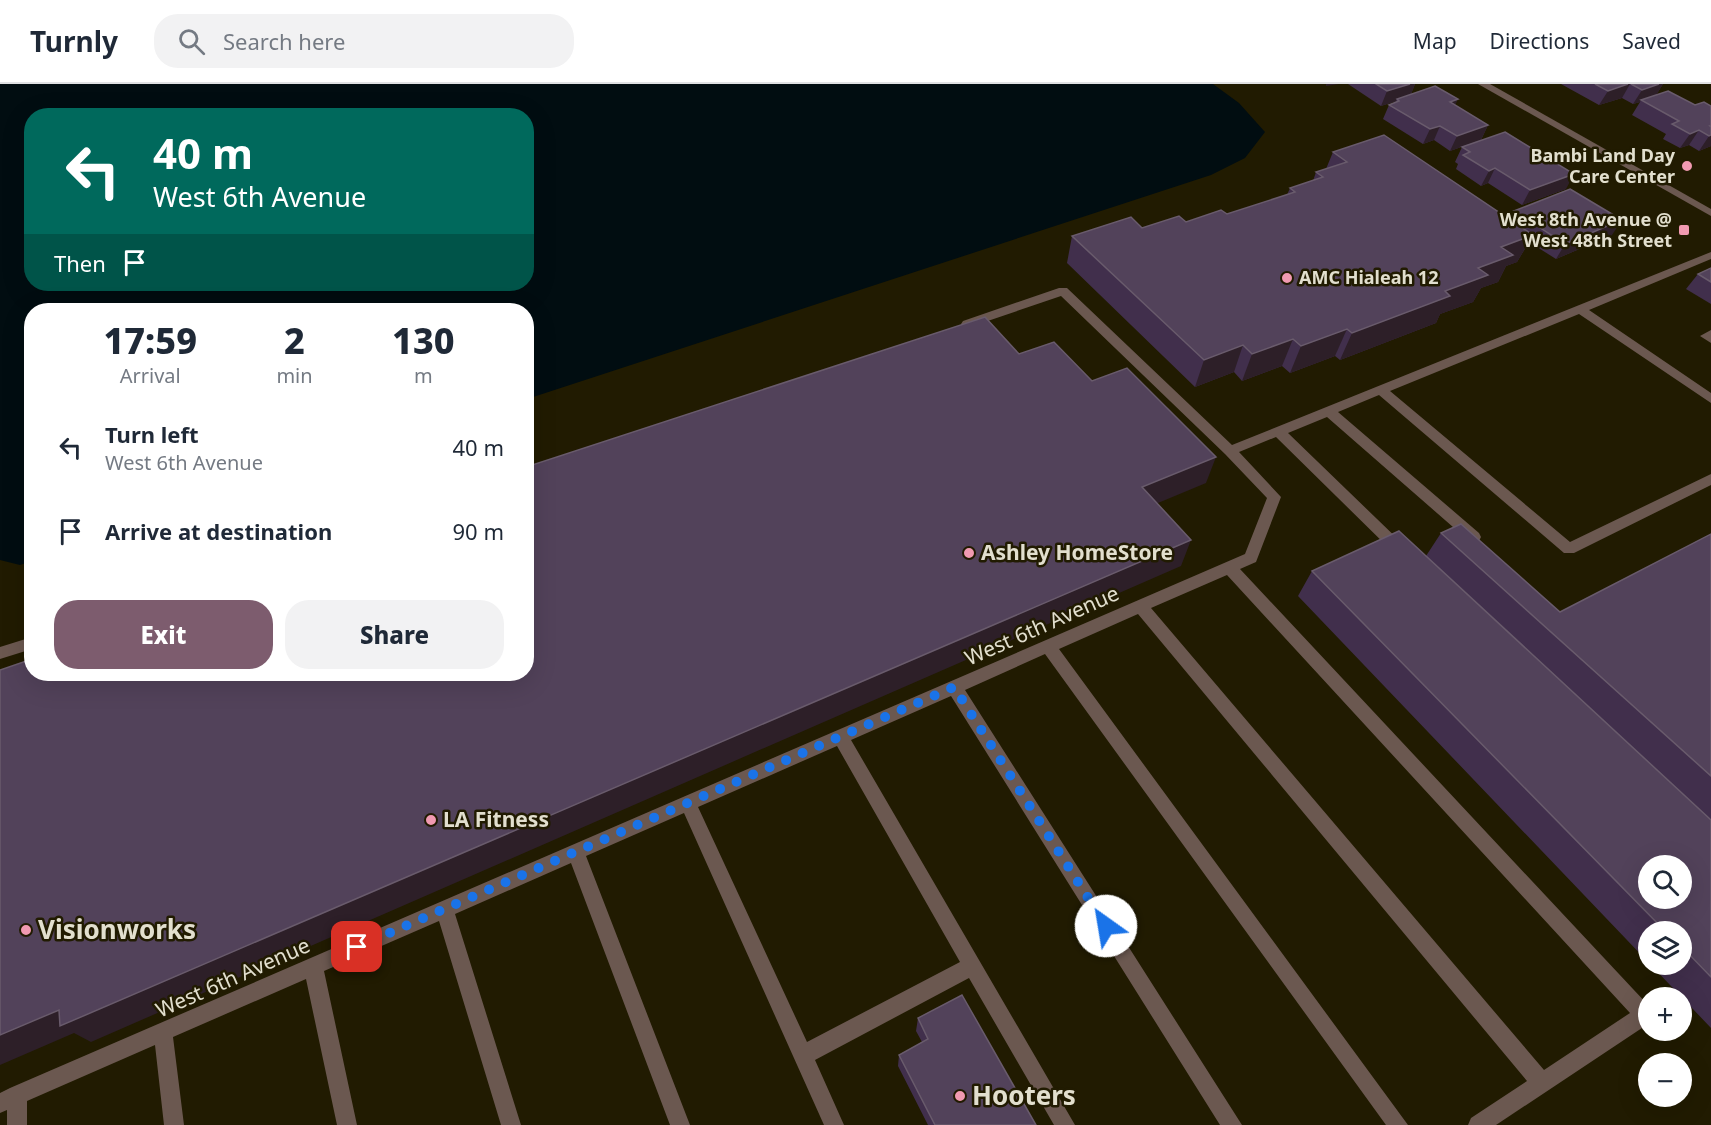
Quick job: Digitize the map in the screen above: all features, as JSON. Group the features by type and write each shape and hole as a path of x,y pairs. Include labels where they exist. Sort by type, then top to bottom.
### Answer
{"street":[{"path":"1483,84 1711,213"},
{"path":"1230,451 1711,255"},
{"name":"West 6th Avenue","path":"8,1099 1251,558 1274,497 1230,451 1063,291 951,329"},
{"path":"1580,309 1711,399"},
{"path":"1711,334 1706,336 1711,339"},
{"path":"1381,390 1569,549 1711,480"},
{"path":"1329,411 1481,544"},
{"path":"1278,431 1404,554"},
{"path":"1229,567 1645,1015 1478,1125"},
{"path":"1140,606 1542,1083"},
{"path":"0,653 24,646"},
{"path":"1048,646 1398,1125"},
{"path":"954,687 1232,1125"},
{"path":"840,737 1065,1125"},
{"path":"688,803 834,1125"},
{"path":"576,852 680,1125"},
{"path":"444,909 511,1125"},
{"path":"313,966 347,1125"},
{"path":"803,1055 973,966"},
{"path":"163,1032 174,1125"},
{"path":"8,1099 17,1125"}],"shaded area":[{"path":"0,84 1213,84 1239,103 1265,132 1245,158 1211,175 534,397 534,303 24,303 24,564 20,565 0,560"}],"building":[{"path":"1376,84 1410,84 1387,91"},
{"path":"1595,84 1628,84 1608,91"},
{"path":"1631,84 1659,84 1642,90"},
{"path":"1435,86 1458,99 1450,102 1488,125 1457,136 1440,126 1430,129 1389,105 1399,101 1397,99"},
{"path":"1668,91 1695,105 1704,102 1711,106 1711,135 1699,130 1690,134 1672,124 1679,121 1641,100"},
{"path":"1505,132 1574,174 1530,190 1495,168 1489,171 1463,155 1470,152 1462,147"},
{"name":"AMC Hialeah 12","path":"1384,135 1533,235 1501,247 1513,255 1478,268 1488,275 1445,291 1450,296 1352,333 1347,329 1301,346 1293,339 1252,354 1243,345 1204,360 1072,236 1131,217 1142,228 1179,216 1186,222 1221,210 1227,214 1295,192 1290,188 1323,177 1316,172 1347,162 1333,152"},
{"path":"1570,189 1622,220 1565,244 1514,211"},
{"path":"1711,268 1711,282 1698,274"},
{"path":"985,317 1019,354 1054,342 1092,381 1127,368 1216,457 1142,487 1191,540 60,1026 59,1010 0,1035 0,670 24,662 24,681 534,681 534,464"},
{"path":"1461,524 1560,612 1711,534 1711,776 1441,533"},
{"path":"1399,531 1711,820 1711,977 1692,957 1692,921 1655,921 1643,909 1692,909 1692,855 1638,855 1638,903 1312,571"},
{"name":"Hooters","path":"962,995 1036,1125 935,1125 899,1055 928,1039 918,1018"}],"place":[{"name":"Bambi Land Day Care Center","path":"1687,166"},
{"name":"West 8th Avenue @ West 48th Street","path":"1684,230"},
{"name":"AMC Hialeah 12","path":"1287,278"},
{"name":"Ashley HomeStore","path":"969,553"},
{"name":"LA Fitness","path":"431,820"},
{"name":"Visionworks","path":"26,930"},
{"name":"Hooters","path":"960,1096"}],"route":[{"path":"357,947 954,687 1106,926"}]}
